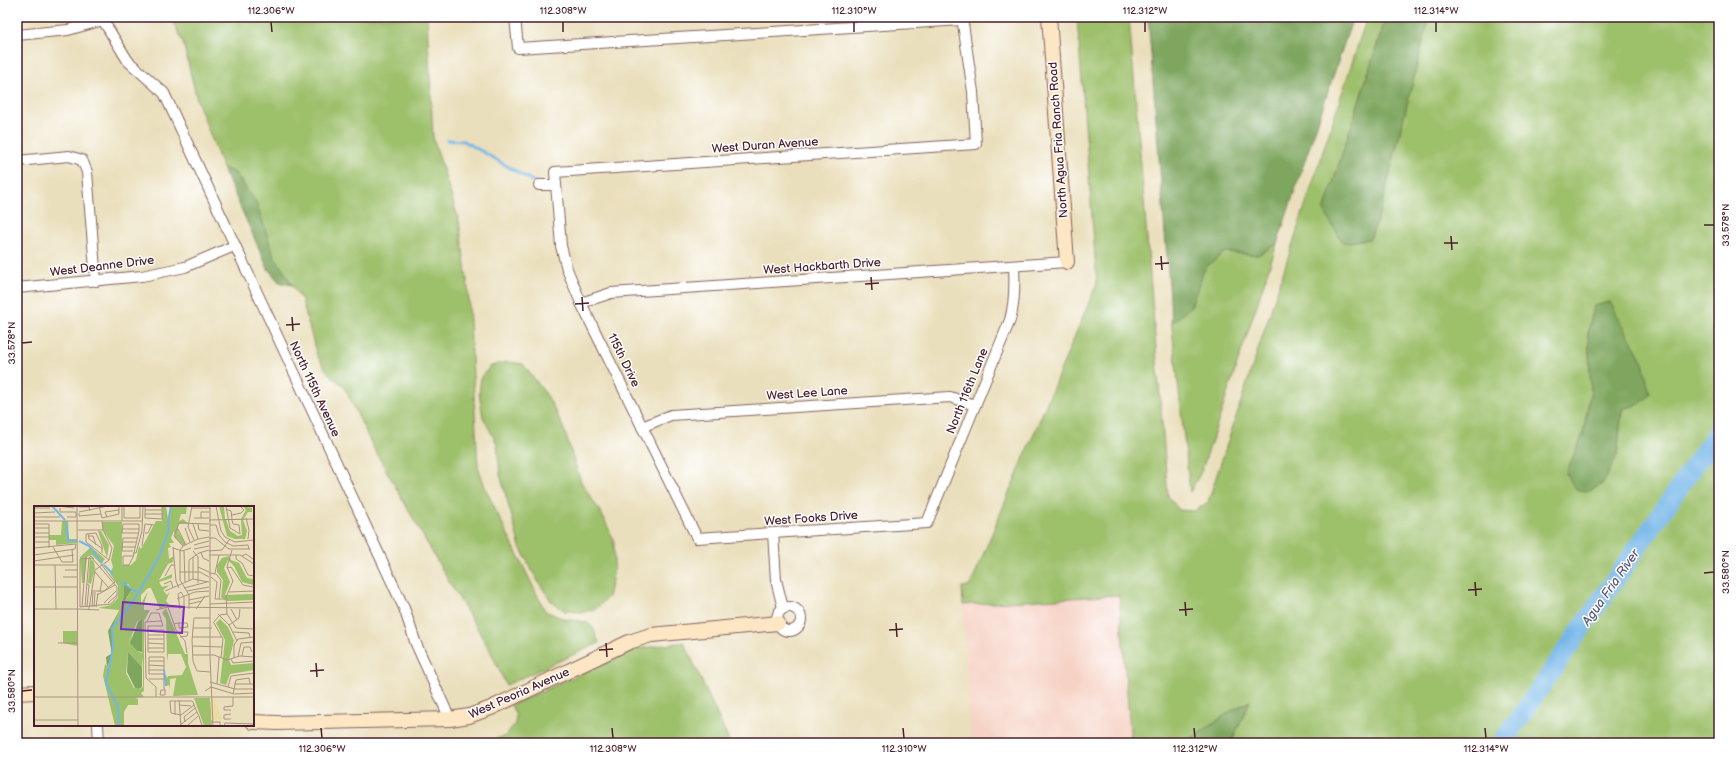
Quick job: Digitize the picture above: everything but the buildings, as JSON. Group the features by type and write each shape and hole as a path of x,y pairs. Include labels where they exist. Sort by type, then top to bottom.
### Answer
{"street":[{"path":"515,17 518,48 962,19"},
{"name":"North Agua Fria Ranch Road","path":"1049,17 1067,262"},
{"path":"17,35 68,30 102,18"},
{"name":"North 115th Avenue","path":"102,18 128,61 164,93 404,608 416,644 450,719"},
{"name":"West Duran Avenue","path":"555,172 976,144 973,92 962,19"},
{"path":"17,161 69,156 82,160 87,172 96,281"},
{"name":"115th Drive","path":"555,172 562,255 581,303 697,538"},
{"path":"539,185 556,185"},
{"name":"West Deanne Drive","path":"17,288 142,276 185,267 234,246"},
{"name":"West Hackbarth Drive","path":"581,303 612,293 1067,262"},
{"name":"North 116th Lane","path":"927,523 1010,320 1014,306 1014,266"},
{"name":"West Lee Lane","path":"642,426 671,415 927,399 950,398 975,406"},
{"name":"West Fooks Drive","path":"697,538 927,523"},
{"path":"774,533 776,580 783,608"},
{"path":"791,607 798,611 801,623 796,629 788,631 781,628 778,623 778,614 783,608 791,607"},
{"name":"West Peoria Avenue","path":"254,722 285,723 450,719 469,716 491,708 629,642 651,635 778,623"},
{"path":"17,693 34,692"},
{"path":"98,726 99,743"}],"shaded area":[{"path":"1119,595 1131,743 971,743 963,605"}],"green space":[{"path":"171,17 427,17 433,137 459,221 468,287 478,466 486,490 545,611 564,619 586,622 593,628 599,643 506,685 490,650 445,575 372,445 344,386 329,374 317,356 302,300 274,256 256,202 235,173 223,168 197,100 183,42"},
{"path":"1077,17 1129,17 1168,496 1179,510 1195,511 1208,502 1367,17 1386,17 1324,211 1370,239 1380,212 1429,17 1719,17 1719,743 1231,743 1249,701 1231,711 1185,743 1131,743 1119,595 963,605 962,587 970,586 1097,283","holes":["1610,302 1622,326 1640,404 1622,409 1617,456 1602,484 1589,491 1566,473 1583,434 1591,390 1588,334 1594,306"]},
{"path":"1148,17 1353,17 1277,244 1258,255 1225,252 1205,268 1191,306 1172,323"},
{"path":"1386,17 1429,17 1380,212 1370,239 1343,243 1324,211"},
{"path":"223,168 235,173 256,202 274,256 292,285 280,283 268,269"},
{"path":"1277,244 1202,470 1190,492 1171,319 1191,306 1204,268 1225,252 1258,255"},
{"path":"1610,302 1643,362 1650,395 1640,404 1622,409 1617,456 1602,484 1589,491 1576,490 1566,473 1583,434 1591,390 1588,334 1594,306"},
{"path":"507,362 523,364 548,397 563,427 581,482 601,513 614,540 614,571 608,597 596,609 583,612 565,611 551,601 536,578 520,547 500,474 497,444 483,417 479,394 481,377 491,366"},
{"path":"684,642 730,743 483,743 505,736 515,724 516,716 511,705 637,649"},
{"path":"1250,701 1231,743 1185,743 1231,711"}],"waterway":[{"path":"447,140 464,141 538,184"},
{"name":"Agua Fria River","path":"1502,743 1719,430"}]}
